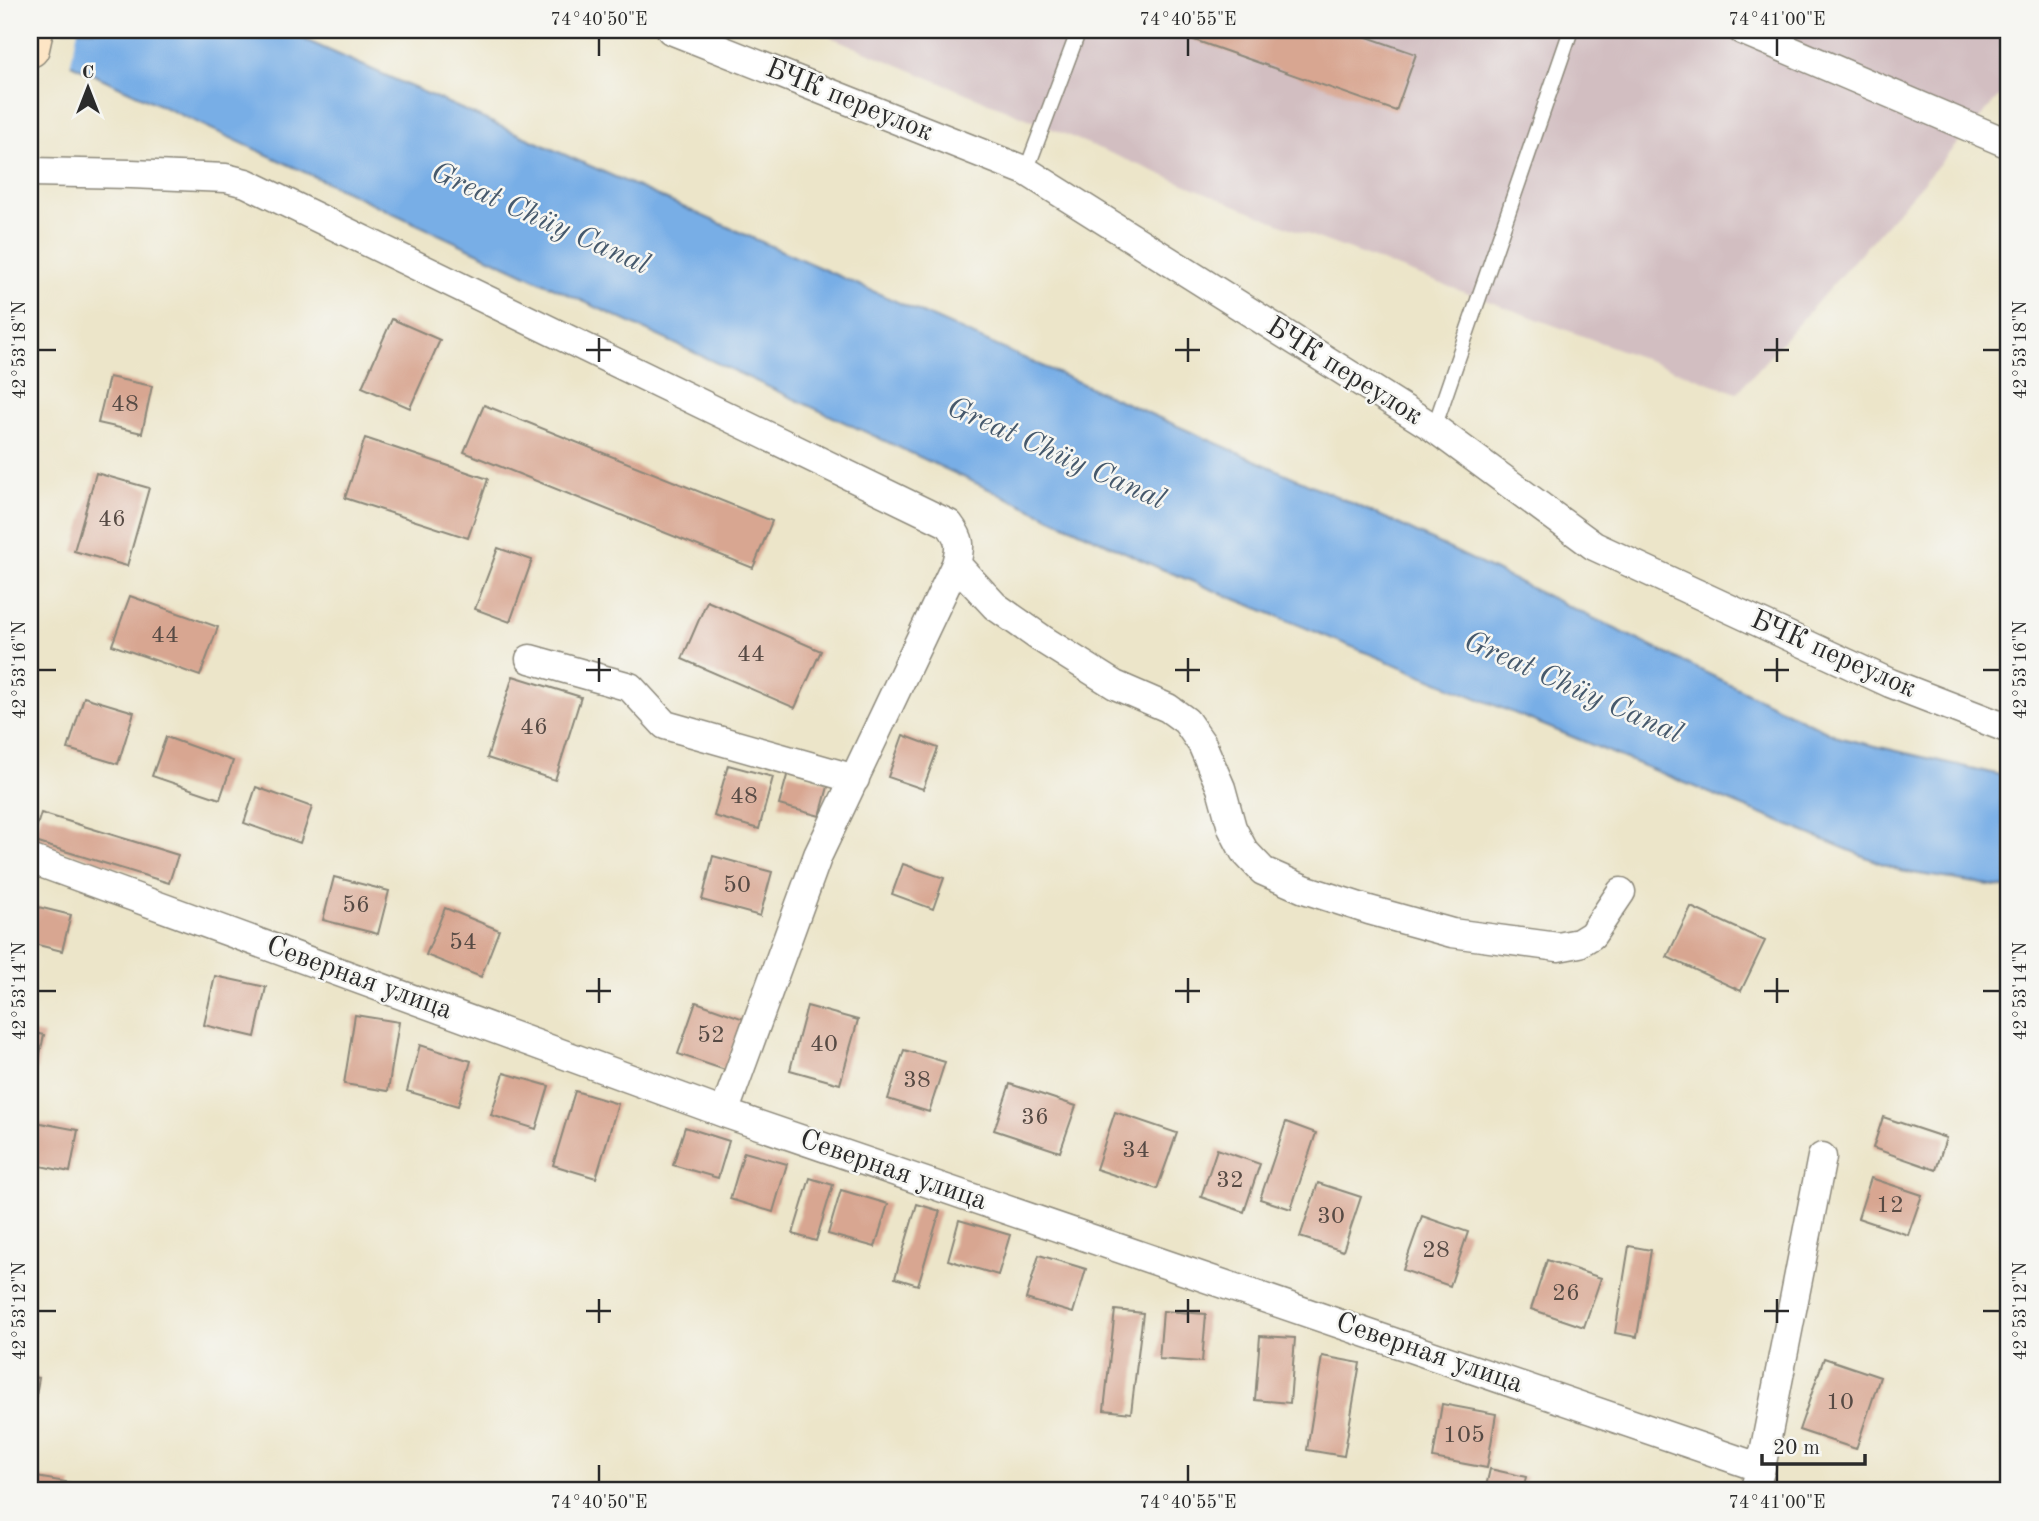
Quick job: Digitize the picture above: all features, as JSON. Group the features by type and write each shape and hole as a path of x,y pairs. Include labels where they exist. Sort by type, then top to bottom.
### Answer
{"main road":[{"path":"30,48 34,30"}],"street":[{"name":"БЧК переулок","path":"671,30 1026,171 1434,428 1594,546 1890,683 2009,729"},
{"path":"1742,30 2009,144"},
{"path":"30,172 226,178 246,183 949,524 956,533 960,546 956,564 818,855 724,1113"},
{"path":"956,564 995,606 1042,639 1115,685 1168,708 1186,721 1202,744 1221,788 1232,828 1244,851 1264,871 1304,889 1452,933 1558,947 1578,943 1592,935 1621,892"},
{"path":"530,659 630,687 665,726 855,779"},
{"name":"Северная улица","path":"30,859 724,1113 1758,1479"},
{"path":"1758,1479 1822,1157"}],"lane":[{"path":"1026,171 1079,30"},
{"path":"1434,428 1571,30"}],"shaded area":[{"path":"814,30 2009,30 2009,85 1737,393 1293,229"}],"water":[{"name":"Great Chüy Canal","path":"30,30 283,30 1390,520 1841,738 2009,777 2009,888 1900,871 1157,567 30,45"}],"pier":[{"path":"30,30 78,30 70,67 30,48"}],"building":[{"path":"1166,30 1347,30 1416,54 1396,111"},
{"path":"392,319 440,340 410,408 362,387"},
{"path":"109,377 152,386 142,433 98,423"},
{"path":"484,405 772,521 753,568 464,452"},
{"path":"365,438 488,479 468,538 345,498"},
{"path":"96,473 149,488 127,566 74,551"},
{"path":"498,548 532,560 510,622 475,609"},
{"path":"130,596 218,627 200,676 112,645"},
{"path":"707,601 821,651 795,708 682,659"},
{"path":"513,676 581,697 555,780 487,758"},
{"path":"84,697 134,712 118,764 68,749"},
{"path":"903,735 938,748 923,789 888,777"},
{"path":"166,737 233,761 220,799 152,776"},
{"path":"728,765 773,777 759,829 714,816"},
{"path":"788,772 829,783 820,816 779,805"},
{"path":"256,787 312,807 300,843 244,823"},
{"path":"41,813 178,855 169,883 32,841"},
{"path":"713,856 772,872 760,916 702,900"},
{"path":"903,864 944,878 933,909 892,894"},
{"path":"334,877 389,891 378,934 323,920"},
{"path":"30,905 71,915 62,951 30,943"},
{"path":"1691,907 1765,941 1741,991 1667,957"},
{"path":"445,908 499,930 481,977 426,955"},
{"path":"215,976 266,987 255,1037 204,1025"},
{"path":"696,1002 744,1019 725,1070 678,1054"},
{"path":"807,1006 858,1020 840,1084 790,1070"},
{"path":"355,1015 399,1022 388,1091 344,1084"},
{"path":"30,1032 44,1035 34,1081 30,1080"},
{"path":"420,1045 471,1061 458,1106 407,1091"},
{"path":"904,1050 945,1062 929,1112 888,1099"},
{"path":"504,1073 549,1086 536,1129 491,1115"},
{"path":"1010,1084 1076,1106 1060,1152 994,1130"},
{"path":"575,1091 618,1104 596,1178 553,1165"},
{"path":"1115,1112 1177,1133 1157,1189 1096,1169"},
{"path":"1883,1117 1946,1138 1936,1170 1873,1148"},
{"path":"30,1121 78,1130 70,1172 30,1164"},
{"path":"1286,1122 1316,1133 1291,1209 1260,1199"},
{"path":"685,1127 729,1141 718,1178 673,1165"},
{"path":"1217,1149 1260,1164 1244,1212 1201,1197"},
{"path":"744,1152 787,1164 773,1212 730,1199"},
{"path":"810,1178 833,1185 816,1241 793,1234"},
{"path":"1871,1178 1922,1195 1908,1235 1858,1218"},
{"path":"1318,1183 1361,1197 1343,1251 1300,1237"},
{"path":"841,1190 888,1204 875,1247 828,1234"},
{"path":"917,1204 940,1211 918,1285 895,1278"},
{"path":"1422,1216 1468,1232 1450,1286 1403,1270"},
{"path":"959,1220 1010,1235 998,1275 948,1260"},
{"path":"1629,1246 1651,1250 1637,1337 1615,1333"},
{"path":"1039,1255 1086,1269 1073,1313 1026,1299"},
{"path":"1547,1260 1601,1278 1584,1327 1531,1309"},
{"path":"1115,1310 1143,1313 1131,1413 1104,1410"},
{"path":"1163,1311 1206,1314 1202,1362 1159,1359"},
{"path":"1260,1336 1295,1338 1290,1403 1255,1400"},
{"path":"1322,1356 1360,1363 1344,1456 1307,1450"},
{"path":"1824,1358 1880,1377 1856,1449 1799,1430"},
{"path":"30,1377 39,1378 31,1425 30,1425"},
{"path":"1442,1404 1496,1414 1487,1468 1433,1458"},
{"path":"1490,1469 1526,1477 1523,1491 1485,1491"},
{"path":"30,1476 72,1483 70,1491 30,1491"}]}
